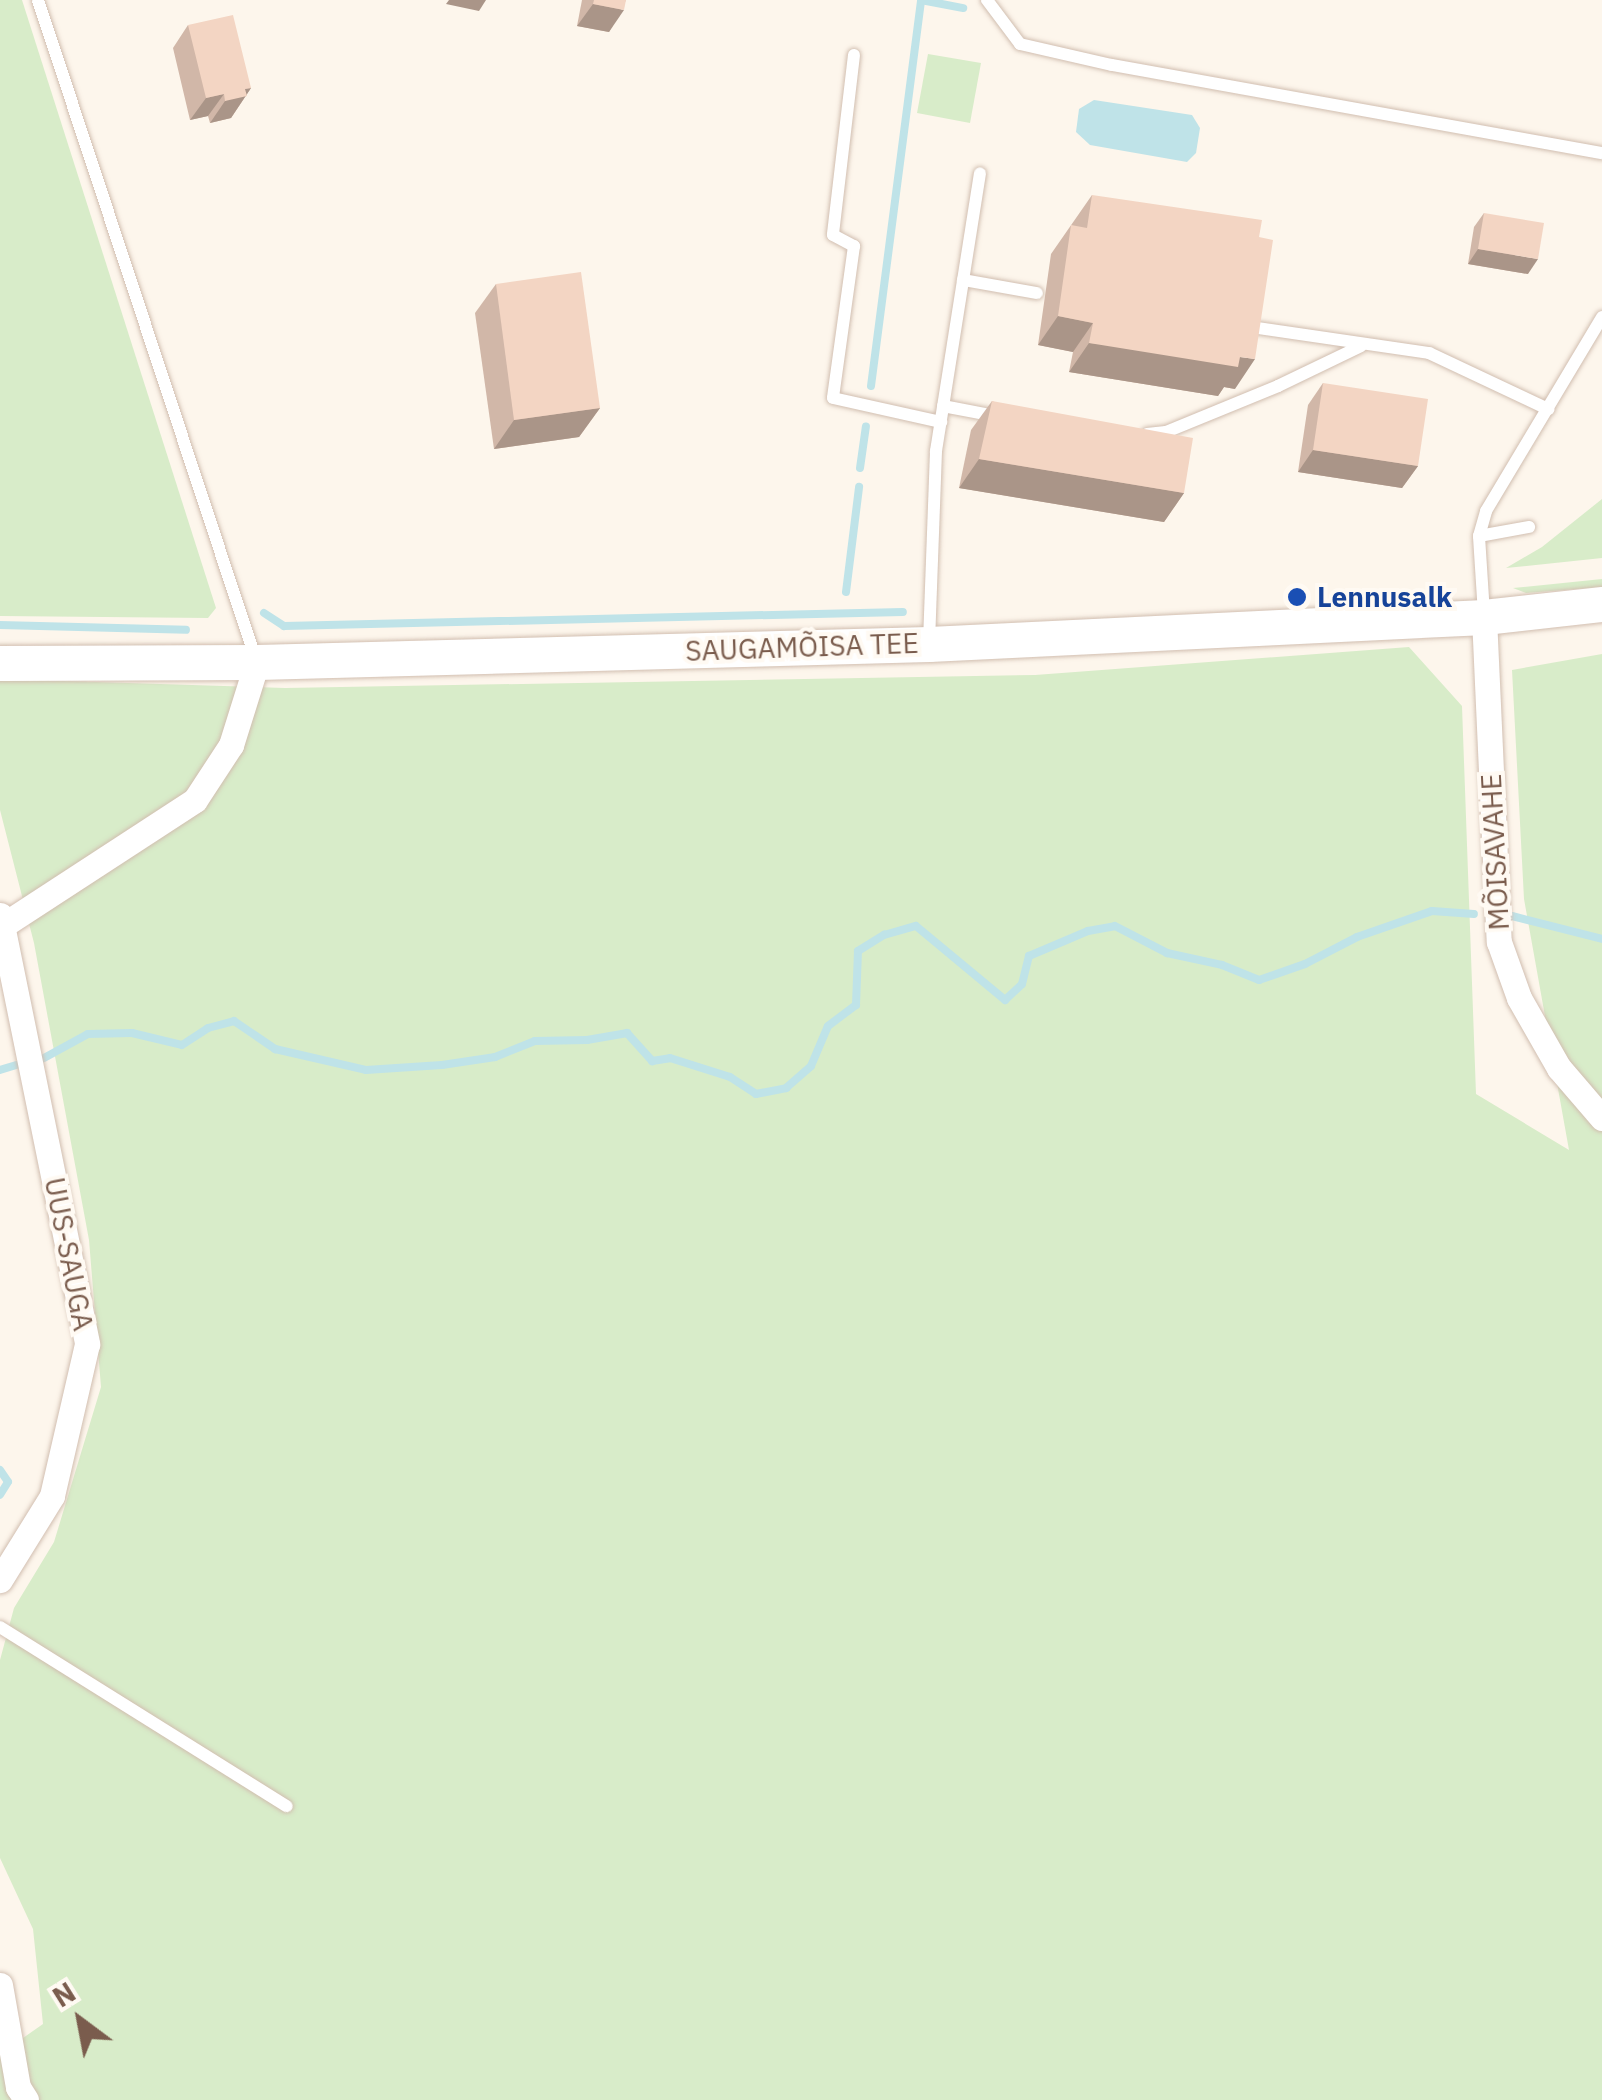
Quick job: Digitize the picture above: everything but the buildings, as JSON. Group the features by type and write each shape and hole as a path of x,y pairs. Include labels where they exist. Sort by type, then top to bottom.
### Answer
{"street":[{"name":"SAUGAMÕISA TEE","path":"0,662 257,662 928,644 1484,617 1602,604"},
{"name":"MÕISAVAHE","path":"1484,617 1499,942 1519,998 1559,1068 1602,1118"},
{"path":"1,920 195,800 230,744 257,662"},
{"name":"UUS-SAUGA","path":"0,1580 52,1496 88,1344 1,920"},
{"path":"0,1985 18,2086 26,2100"}],"lane":[{"path":"38,0 257,662"},
{"path":"987,0 1020,44 1112,66 1602,153"},
{"path":"854,54 833,235 854,246 833,398 940,422"},
{"path":"928,644 940,422 980,172"},
{"path":"963,280 1037,293"},
{"path":"1484,617 1479,536 1486,511 1602,317"},
{"path":"1251,327 1429,353 1548,409"},
{"path":"1131,436 1166,432 1361,346"},
{"path":"943,406 1019,420"},
{"path":"1479,536 1529,528"},
{"path":"1340,608 1432,619"},
{"path":"1555,609 1602,619"},
{"path":"1190,631 1261,612 1299,610"},
{"path":"0,1627 286,1806"}],"green space":[{"path":"0,0 22,0 216,608 208,618 0,616"},
{"path":"928,54 981,63 970,123 917,113"},
{"path":"1602,499 1602,558 1506,568 1542,547"},
{"path":"1602,579 1602,587 1526,593 1513,588"},
{"path":"1409,647 1462,706 1476,1094 1569,1150 1524,899 1512,670 1602,654 1602,2100 0,2100 0,2042 3,2052 43,2024 33,1929 0,1858 0,1660 14,1608 54,1542 101,1387 89,1240 34,943 0,810 0,679 285,688 1035,675"}],"water":[{"path":"1094,100 1192,115 1200,128 1196,153 1187,162 1090,145 1076,132 1079,109"}],"waterway":[{"path":"871,386 921,0 963,8"},
{"path":"860,468 866,426"},
{"path":"846,592 859,487"},
{"path":"264,613 284,626 903,612"},
{"path":"0,625 186,630"},
{"path":"44,1058 88,1034 132,1033 182,1045 208,1028 234,1021 275,1049 366,1070 442,1065 495,1057 535,1041 587,1040 627,1033 652,1061 670,1058 730,1077 756,1094 786,1088 811,1066 828,1026 856,1005 858,951 884,935 916,926 1005,1000 1022,984 1029,956 1088,931 1115,926 1167,953 1222,965 1259,980 1305,964 1357,937 1432,911 1474,914"},
{"path":"1512,916 1602,939"},
{"path":"0,1070 16,1065"},
{"path":"0,1470 8,1482 0,1495"}],"place":[{"name":"Lennusalk","path":"1297,597"}]}
